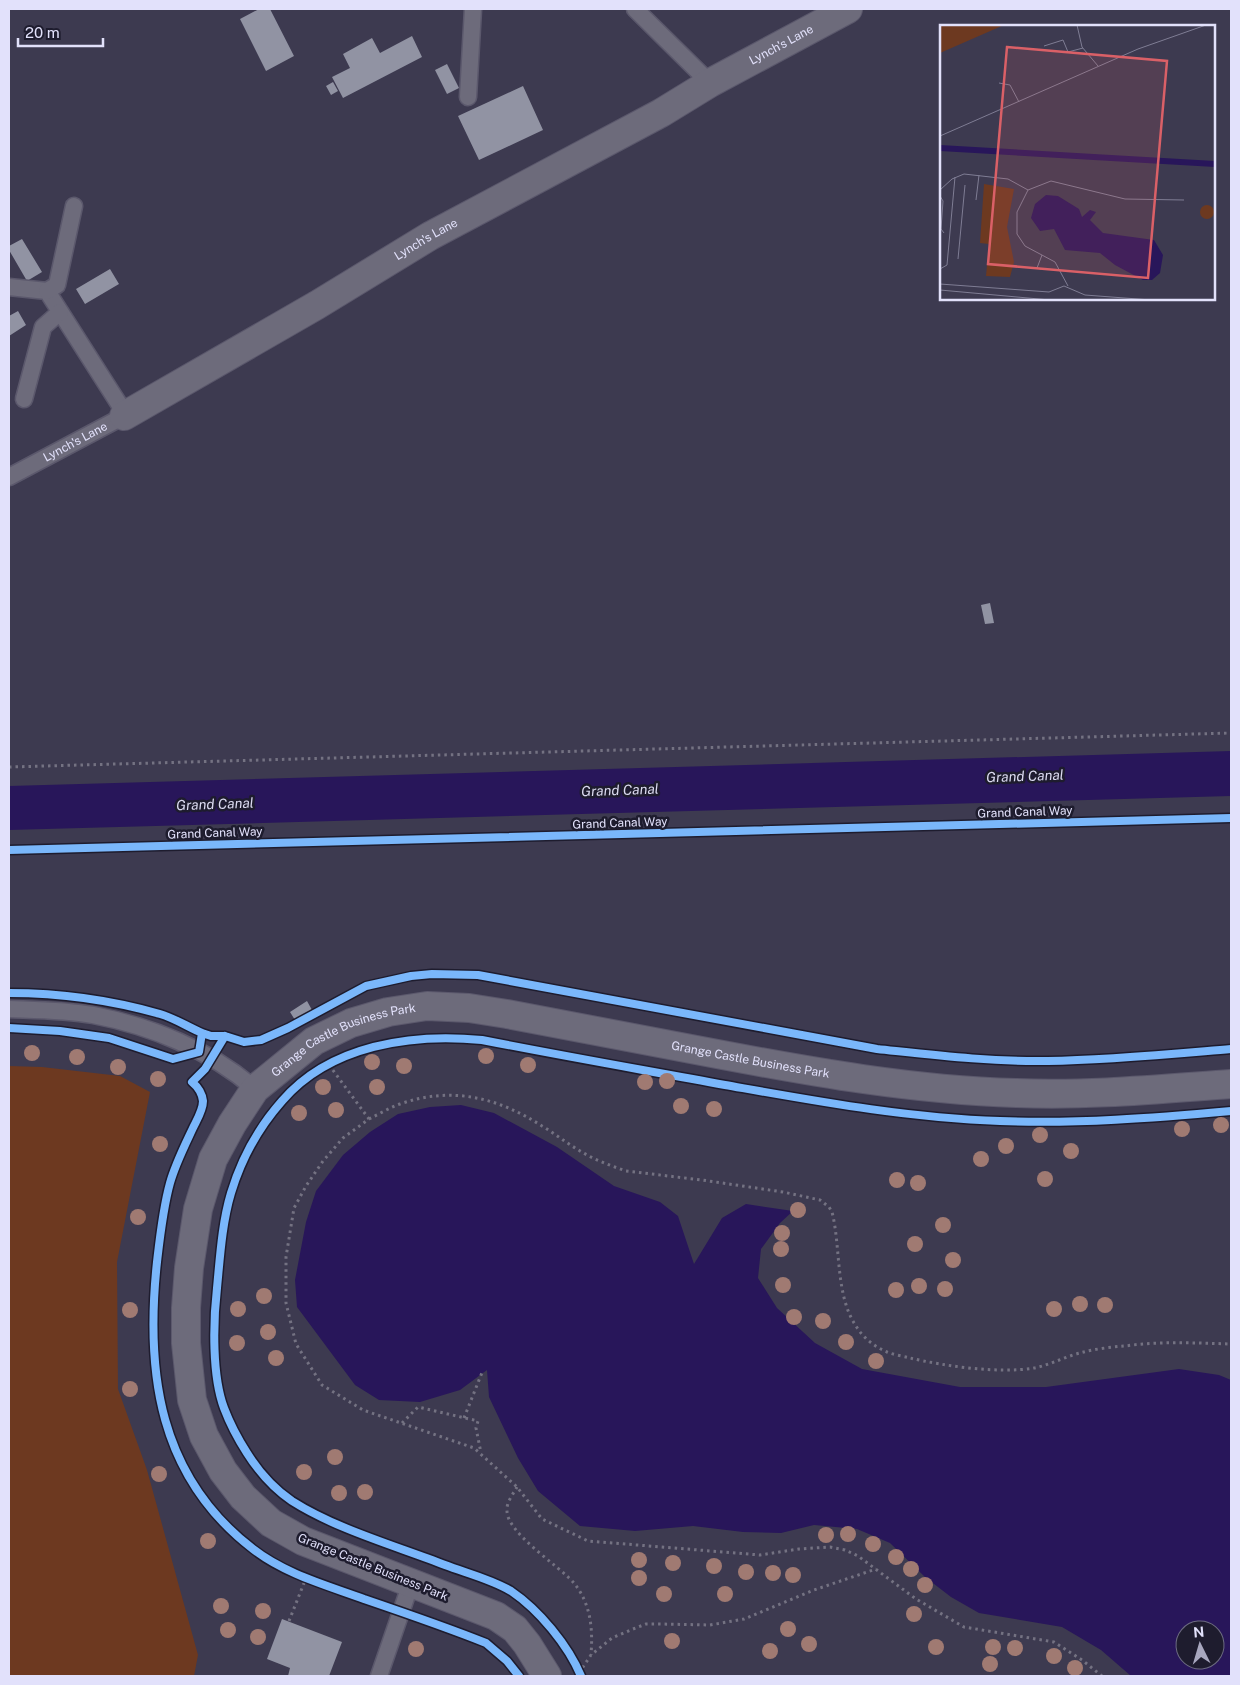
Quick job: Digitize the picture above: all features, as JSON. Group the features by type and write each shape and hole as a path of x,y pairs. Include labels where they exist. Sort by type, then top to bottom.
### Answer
{"street":[{"name":"Lynch's Lane","path":"125,415 317,305 430,236 661,113 710,83 848,9"},
{"name":"Grange Castle Business Park","path":"547,1676 527,1644 515,1630 496,1616 303,1541 271,1523 244,1497 223,1471 204,1436 192,1400 186,1343 189,1268 198,1209 213,1159 232,1124 255,1089 314,1041 351,1023 388,1012 427,1006 469,1008 507,1014 767,1064 916,1086 1016,1094 1095,1093 1231,1084"}],"lane":[{"path":"468,97 473,9"},
{"path":"635,9 710,83"},
{"path":"9,287 47,292 58,285 74,206"},
{"path":"47,292 125,415"},
{"path":"24,399 43,327 60,312"},
{"name":"Lynch's Lane","path":"9,477 125,415"},
{"path":"9,1009 75,1013 126,1022 177,1040 224,1066 255,1089"},
{"path":"379,1676 411,1583"}],"path":[{"path":"9,767 1231,733"},
{"path":"338,1060 325,1066 369,1119"},
{"path":"1102,1676 1054,1642 964,1627 916,1599 858,1556 845,1550 830,1547 799,1549 760,1555 588,1541 542,1519 517,1487 474,1448 363,1410 322,1384 296,1344 286,1303 286,1257 294,1208 323,1161 343,1138 369,1119 400,1104 427,1097 454,1095 477,1097 501,1105 540,1124 578,1150 626,1172 766,1189 820,1200 832,1212 843,1288 847,1307 855,1326 868,1341 888,1353 926,1361 995,1370 1014,1370 1051,1364 1081,1352 1125,1346 1162,1342 1231,1344"},
{"path":"464,1418 483,1370"},
{"path":"402,1423 418,1407 478,1421 476,1428 481,1454"},
{"path":"517,1487 506,1510 508,1520 573,1582 585,1601 590,1616 591,1655"},
{"path":"580,1674 591,1655 612,1638 646,1624 710,1625 744,1619 814,1590 876,1569"},
{"path":"297,1574 314,1581"},
{"path":"289,1621 306,1578"},
{"path":"575,1665 580,1674"}],"shaded area":[{"path":"9,1066 42,1067 120,1076 150,1092 117,1262 118,1389 147,1470 198,1655 194,1676 9,1676"}],"water":[{"name":"Grand Canal","path":"1231,751 1231,796 9,830 9,786"},
{"path":"461,1105 494,1113 557,1147 614,1186 660,1202 678,1216 694,1264 722,1218 746,1204 793,1211 780,1223 761,1249 758,1278 777,1308 815,1343 862,1369 960,1387 1046,1387 1179,1369 1219,1375 1231,1380 1231,1676 1131,1676 1101,1650 1062,1627 979,1613 951,1597 925,1577 890,1543 857,1529 814,1525 781,1533 743,1532 693,1526 635,1531 580,1526 538,1491 518,1458 489,1397 487,1370 460,1390 420,1402 379,1400 355,1385 297,1307 295,1280 306,1222 316,1191 343,1155 370,1132 398,1114 430,1107"}],"building":[{"path":"259,9 270,9 294,56 266,71 240,19"},
{"path":"412,36 422,57 343,98 332,77 350,68 343,54 372,38 380,53"},
{"path":"447,64 459,88 447,94 435,70"},
{"path":"333,82 338,91 331,95 326,86"},
{"path":"523,86 543,130 479,160 458,116"},
{"path":"22,239 42,272 27,281 9,250 9,246"},
{"path":"110,269 119,284 85,304 76,289"},
{"path":"18,311 26,325 9,336 9,316"},
{"path":"990,603 994,623 985,624 981,605"},
{"path":"307,1001 312,1010 295,1020 290,1012"},
{"path":"282,1619 342,1642 329,1676 288,1676 290,1668 267,1659"}],"cycle path":[{"name":"Grand Canal Way","path":"9,850 1231,818"},
{"path":"202,1033 211,1036 225,1036 244,1042 261,1040 288,1028 366,986 411,976 432,974 478,975 877,1049 941,1056 1048,1061 1117,1058 1231,1049"},
{"path":"9,993 47,994 104,1001 165,1016 202,1033 199,1052 173,1059 109,1038 60,1031 9,1028"},
{"path":"225,1036 205,1069 192,1082 201,1093 203,1105 170,1183 157,1262 154,1303 154,1344 157,1383 165,1420 178,1456 197,1489 221,1521 265,1558 306,1578 486,1643 507,1661 519,1676"},
{"path":"581,1676 569,1652 552,1629 532,1608 511,1591 487,1580 347,1529 309,1511 292,1501 273,1485 262,1473 237,1437 220,1395 214,1349 216,1302 225,1216 231,1193 245,1156 274,1111 302,1082 324,1067 348,1055 374,1047 401,1041 455,1038 482,1040 827,1103 896,1113 1000,1121 1058,1122 1231,1111"}]}
